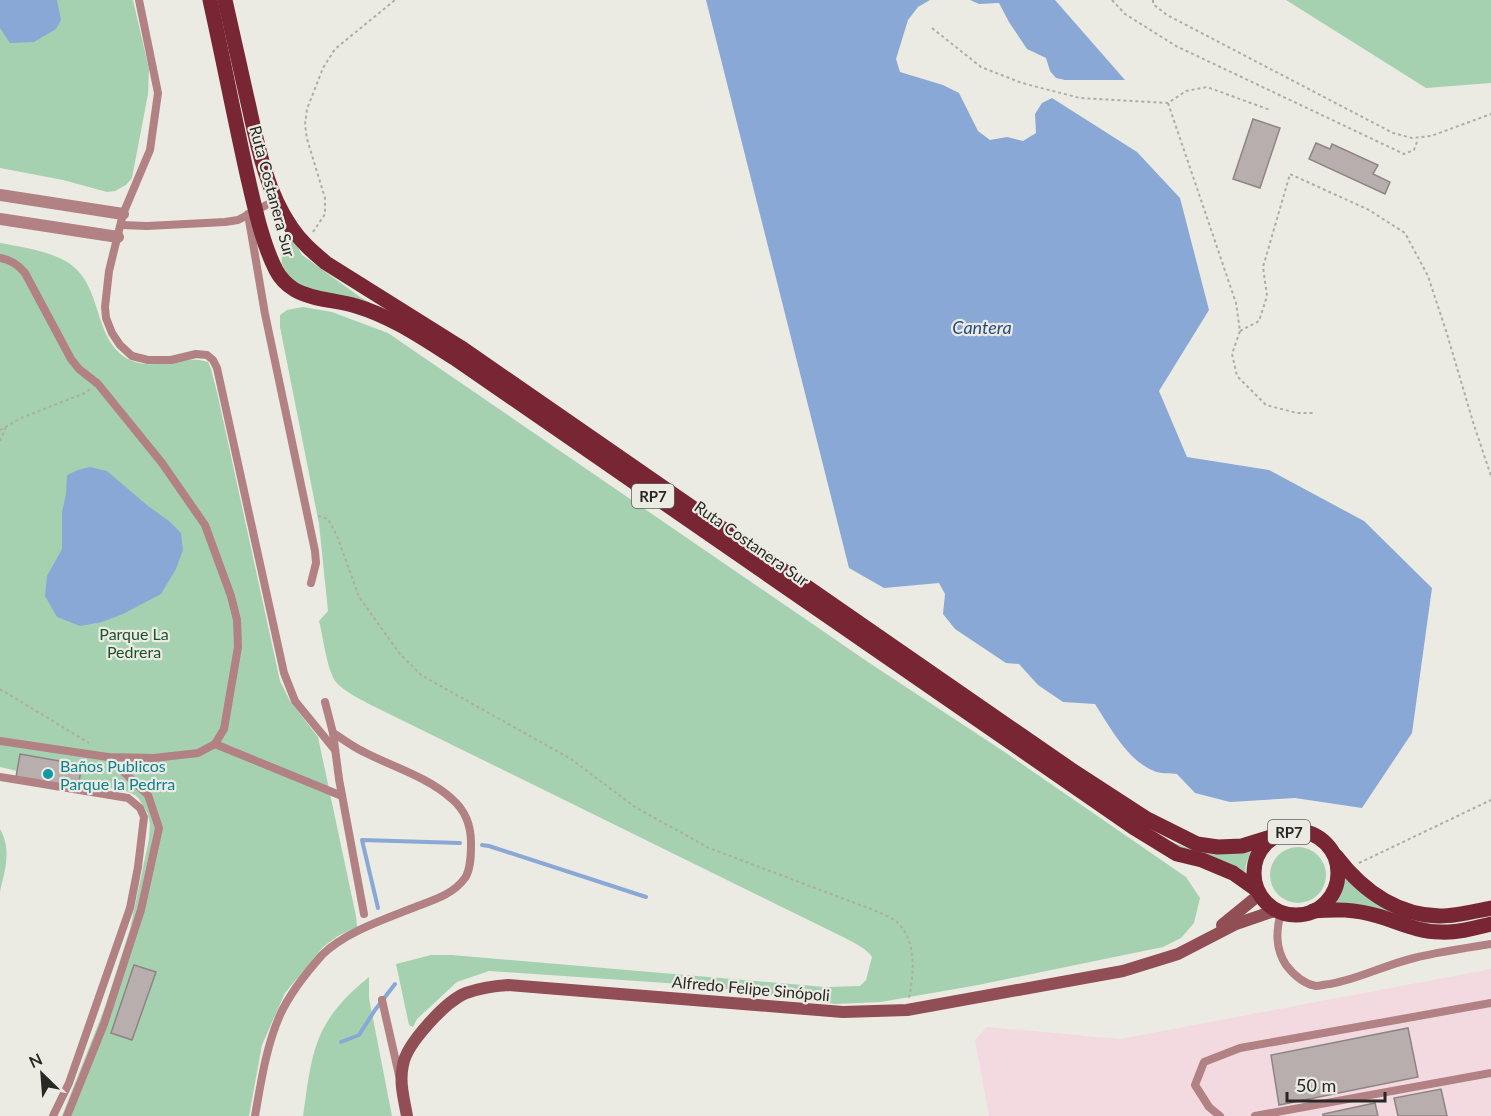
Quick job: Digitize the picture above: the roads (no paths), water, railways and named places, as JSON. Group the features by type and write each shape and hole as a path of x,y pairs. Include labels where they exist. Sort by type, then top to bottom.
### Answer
{"main road":[{"name":"Ruta Costanera Sur","path":"210,0 252,212 277,271 285,283 294,290 309,296 354,305 381,314 411,330 1133,827 1177,854 1202,860 1233,873 1279,911"},
{"name":"Ruta Costanera Sur","path":"225,0 258,147 276,200 290,227 326,263 460,347 1060,763 1147,819 1197,844 1218,847 1242,846 1298,831 1311,834 1323,841 1346,870 1368,890 1392,906 1416,914 1442,916 1491,908"},
{"name":"RP7","path":"1258,892 1254,874 1256,861 1262,849 1271,839 1284,833"},
{"name":"RP7","path":"1313,911 1325,903 1333,892 1337,878 1337,865 1332,851"},
{"path":"1279,911 1302,914 1348,909 1377,915 1418,930 1441,932 1491,924"}],"street":[{"path":"0,195 120,226"},
{"path":"0,219 120,226"},
{"path":"1178,954 1222,925 1258,892"},
{"path":"1178,954 1236,924 1279,911"},
{"name":"Alfredo Felipe Sinópoli","path":"407,1116 402,1089 402,1066 417,1037 448,1005 464,993 494,986 508,985 843,1011 907,1010 1123,971 1178,954"}],"lane":[{"path":"139,0 158,93 150,150 120,226 109,271 106,318 120,345 132,356 148,360 171,360 196,354 207,355 213,360 217,368 284,673 295,701 335,750"},
{"path":"120,226 238,220 276,200"},
{"path":"252,212 265,314 316,557 311,583"},
{"path":"0,258 18,265 25,273 71,359 79,369 98,384 162,463 205,525 231,596 237,620 238,647 224,729 215,744 198,753 154,758 108,757 0,741"},
{"path":"325,702 333,733 364,914"},
{"path":"255,1116 272,1038 281,1013 298,983 324,954 345,939 367,926 437,899 454,890 466,876 471,858 470,823 464,811 452,798 433,784 362,751 333,733"},
{"path":"215,744 342,796"},
{"path":"67,1116 104,1024 141,910 159,828 148,795 108,757"},
{"path":"0,777 128,798 140,808 144,818 130,908 69,1083 53,1116"},
{"path":"1279,911 1277,940 1284,962 1300,979 1316,986 1366,975 1414,958 1491,944"},
{"path":"382,1000 402,1089"},
{"path":"1220,1116 1209,1107 1195,1085 1204,1062 1240,1048 1491,1003"},
{"path":"1255,1116 1491,1073"}],"water":[{"path":"0,0 57,0 61,20 56,29 34,42 10,43 0,28"},
{"name":"Cantera","path":"706,0 930,0 918,7 908,20 896,59 900,72 943,85 959,93 978,131 990,140 1007,137 1023,141 1036,133 1035,114 1042,103 1052,98 1137,152 1180,198 1209,310 1159,391 1187,457 1269,470 1364,521 1432,588 1412,733 1362,808 1295,798 1230,802 1195,793 1177,774 1156,772 1144,766 1127,751 1095,704 1063,702 1038,685 1019,664 1006,663 955,629 943,614 945,594 939,583 884,588 849,568"},
{"path":"970,0 1055,0 1125,80 1056,78 1050,71 1046,58 1027,49 999,3 979,4"},
{"path":"90,467 107,471 169,521 181,533 183,550 176,569 161,594 123,614 102,622 80,626 57,617 45,596 47,576 62,549 62,512 67,475"}],"waterway":[{"path":"378,908 362,840 460,843"},
{"path":"482,845 646,897"},
{"path":"341,1042 359,1035 395,984"}],"place":[{"name":"Baños Publicos Parque la Pedrra","path":"48,774"}],"park label":[{"name":"Parque La Pedrera","path":"134,642"}]}
